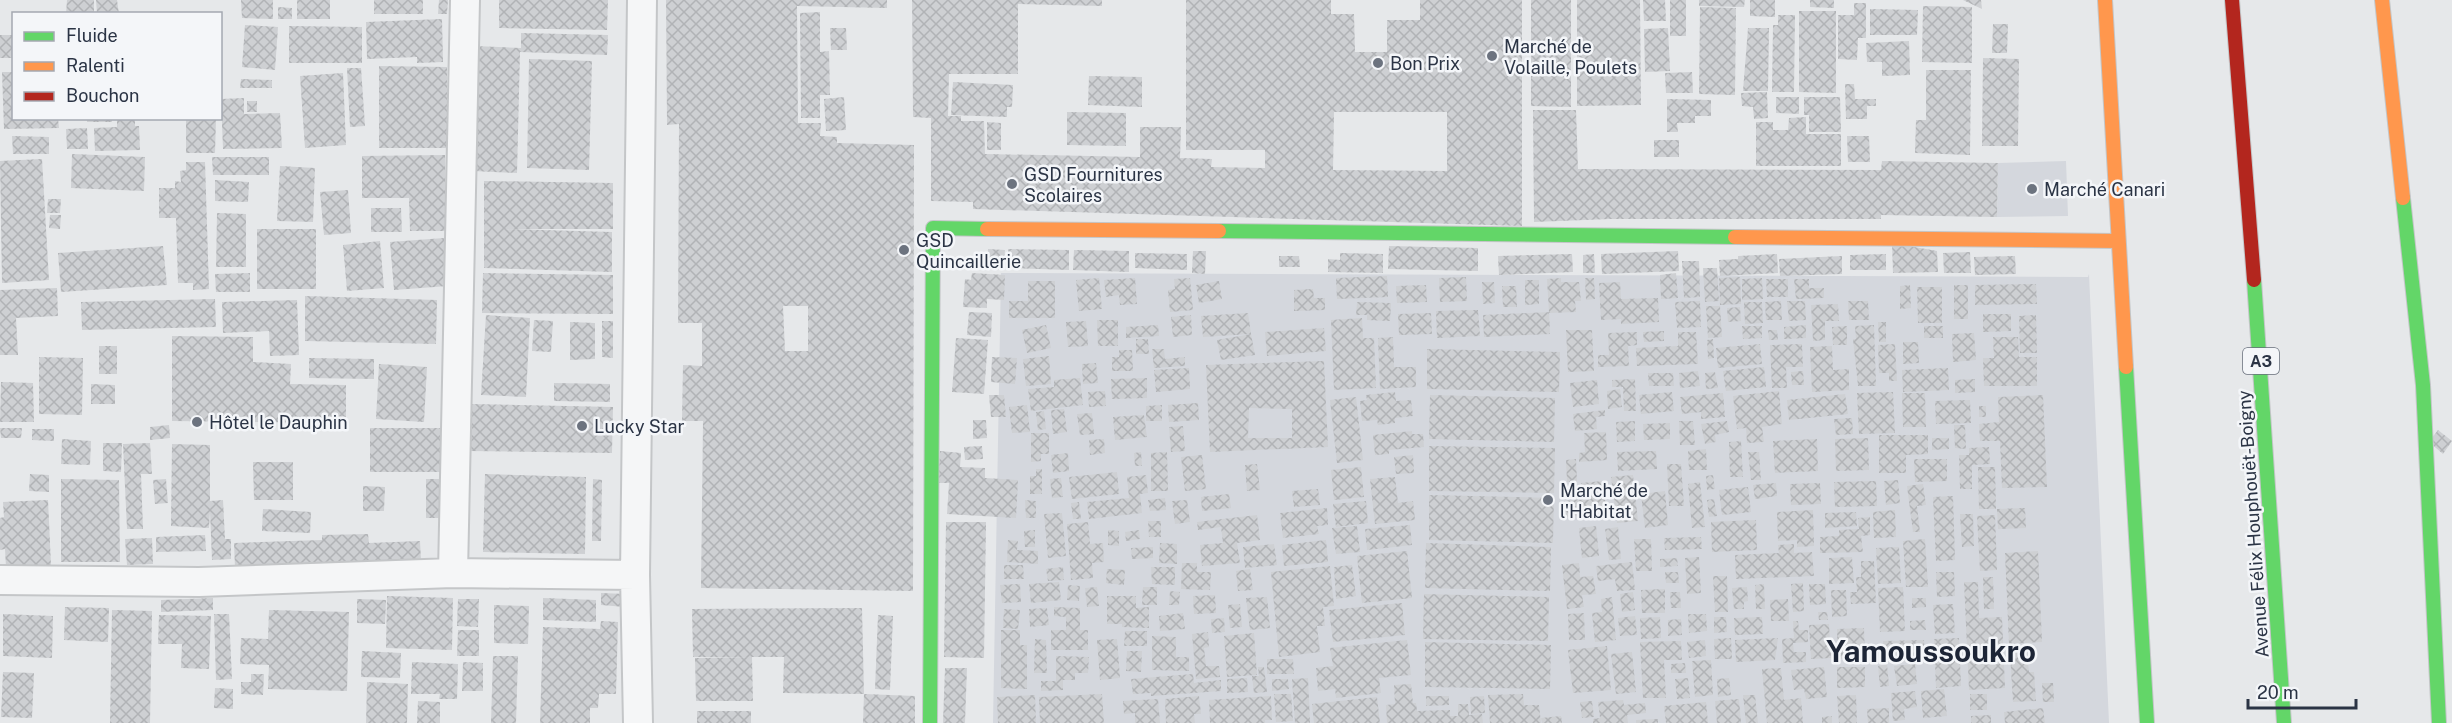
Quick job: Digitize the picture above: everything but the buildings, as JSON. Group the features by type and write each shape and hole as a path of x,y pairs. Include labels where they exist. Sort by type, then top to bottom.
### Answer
{"main road":[{"path":"2105,0 2147,723"},
{"name":"Avenue Félix Houphouët-Boigny","path":"2232,0 2259,339 2284,723"},
{"path":"2382,0 2423,385 2439,723"},
{"path":"930,723 933,228 2118,240"}],"street":[{"path":"453,573 465,0"},
{"path":"638,723 635,575 642,0"},
{"path":"0,580 200,582 453,573 635,575"}],"shaded area":[{"name":"Marché Canari","path":"2066,161 2068,216 1997,217 1998,163"},
{"name":"Marché de l'Habitat","path":"1001,273 2088,277 2089,274 2109,723 993,723"}],"traffic: fast":[{"path":"2403,198 2423,385 2439,723"},
{"path":"930,723 933,228 987,229"},
{"path":"1219,231 1735,237"},
{"path":"2254,280 2284,723"},
{"path":"2126,367 2147,723"}],"traffic: slow":[{"path":"2105,0 2126,367"},
{"path":"2382,0 2403,198"},
{"path":"987,229 1219,231"},
{"path":"1735,237 2118,241"}],"traffic: jam":[{"path":"2232,0 2254,280"}],"place":[{"name":"Marché de Volaille, Poulets","path":"1492,56"},
{"name":"Bon Prix","path":"1378,63"},
{"name":"GSD Fournitures Scolaires","path":"1012,184"},
{"name":"Marché Canari","path":"2032,189"},
{"name":"GSD Quincaillerie","path":"904,250"},
{"name":"Hôtel le Dauphin","path":"197,422"},
{"name":"Lucky Star","path":"582,426"},
{"name":"Marché de l'Habitat","path":"1548,500"}],"district":[{"name":"Yamoussoukro","path":"1931,651"}]}
